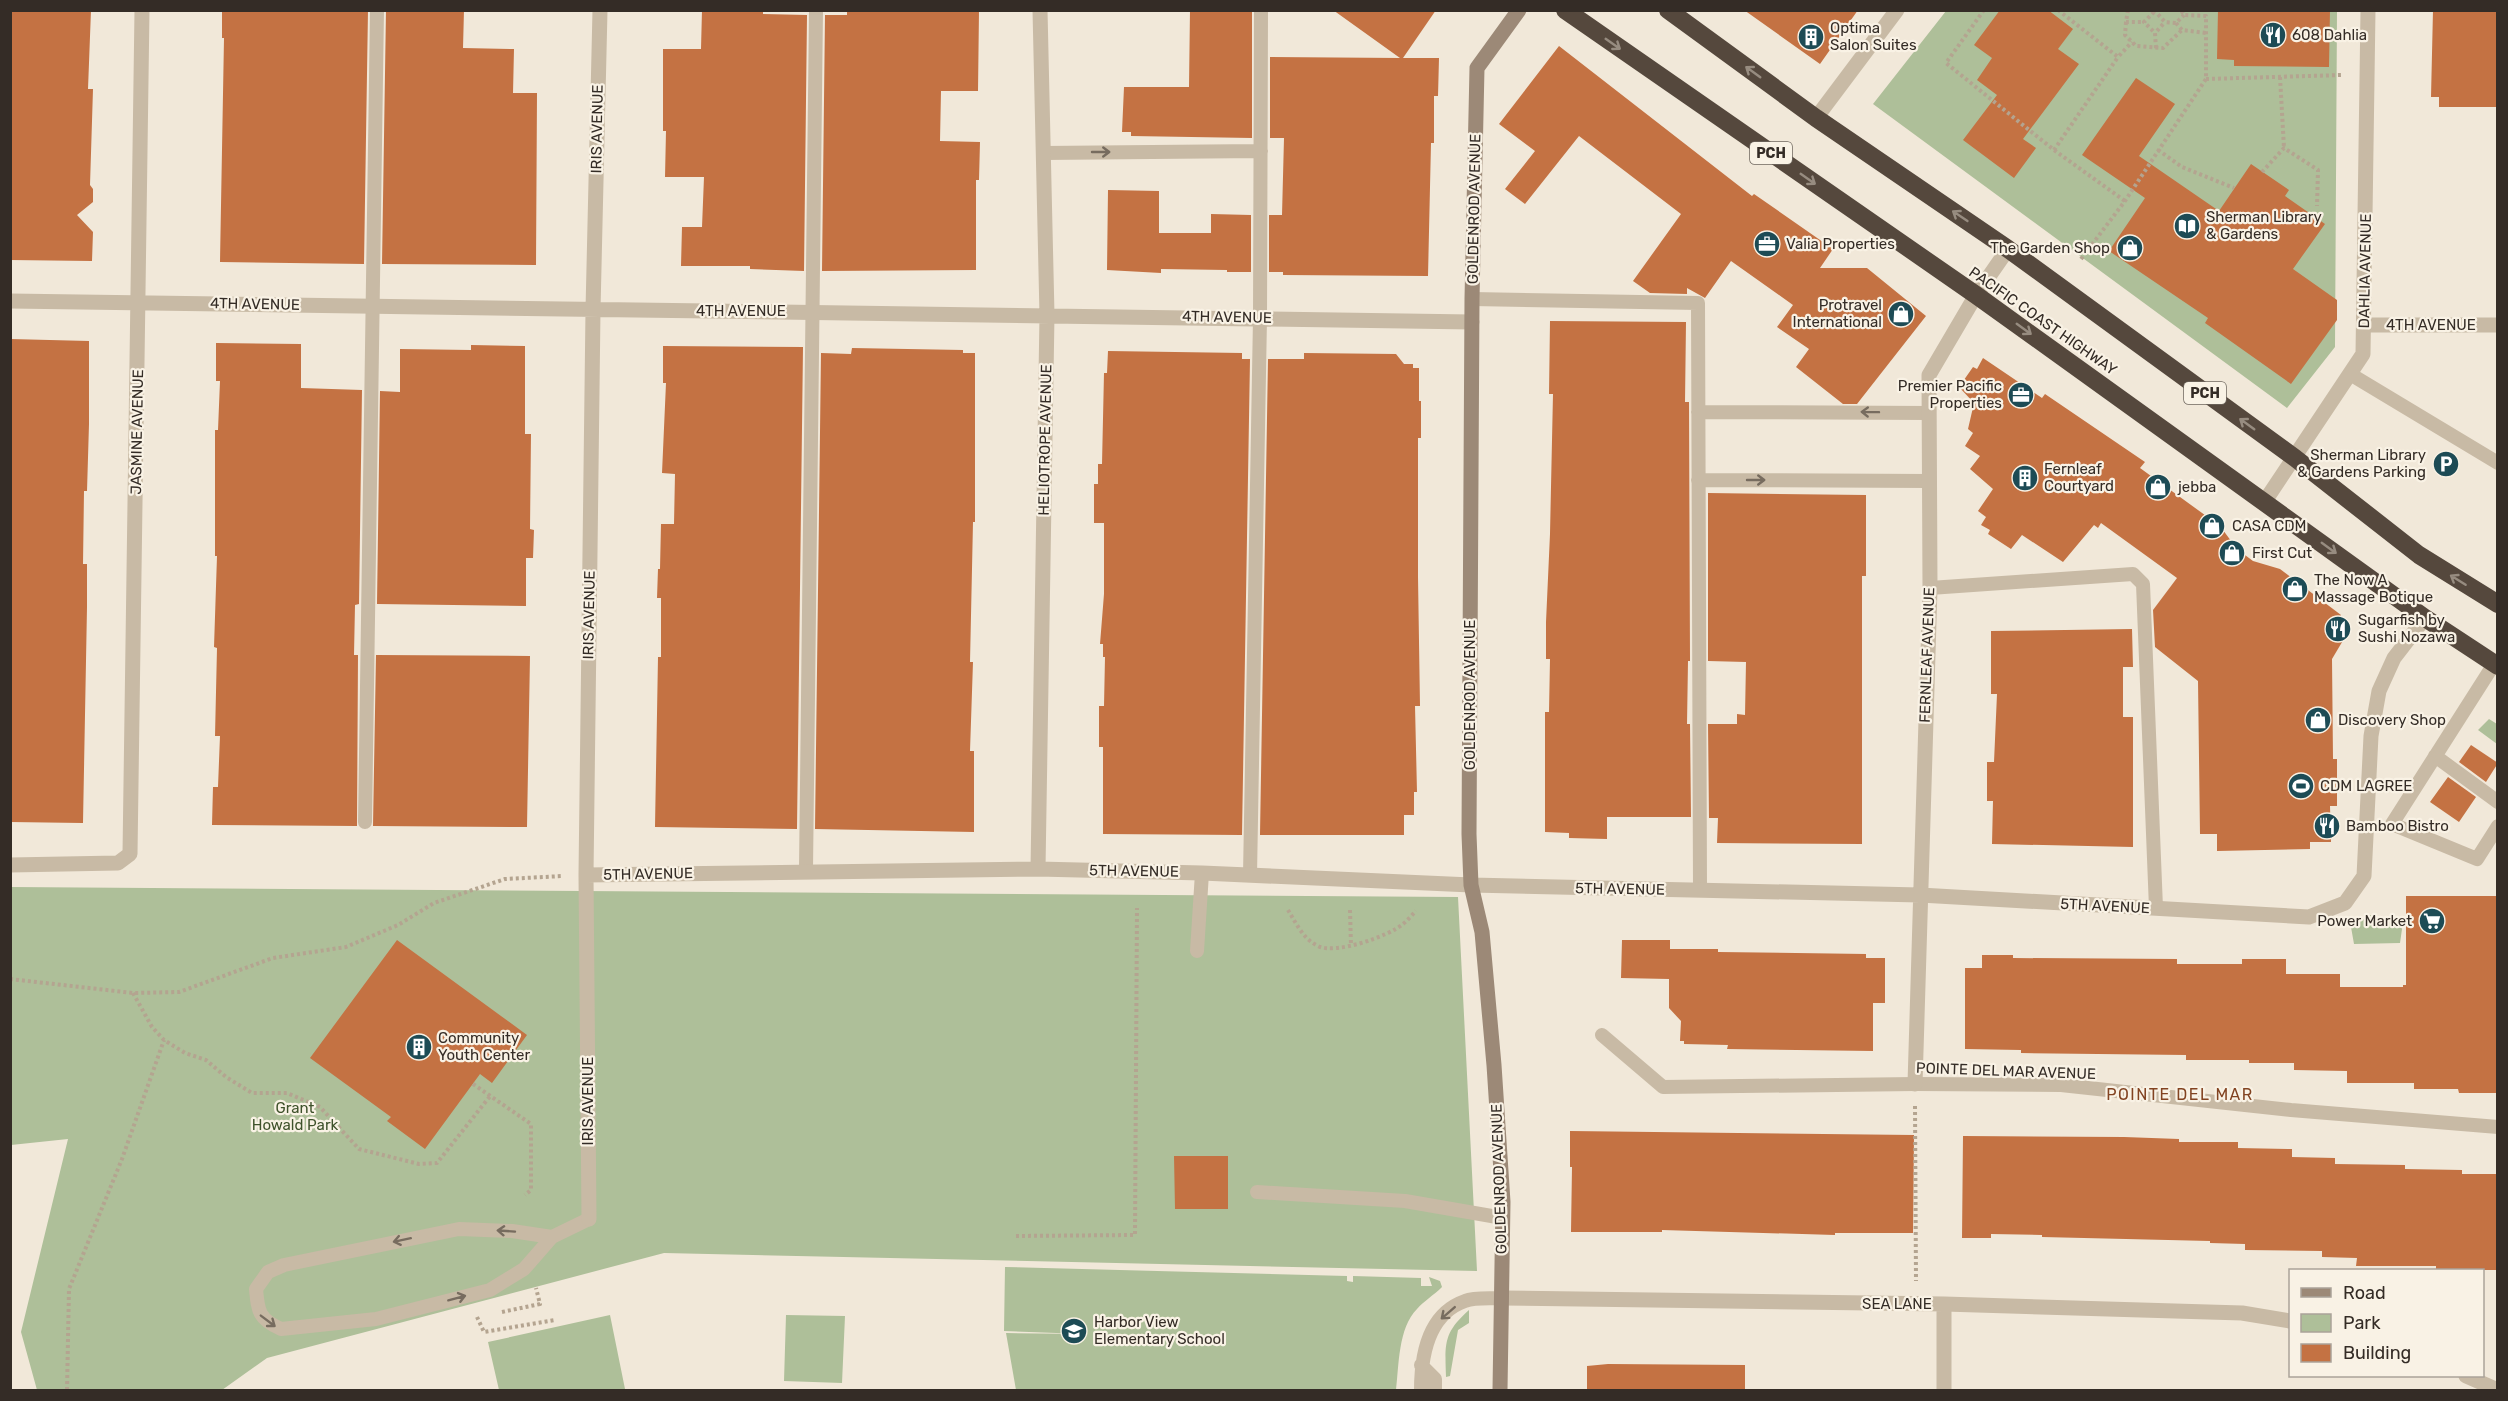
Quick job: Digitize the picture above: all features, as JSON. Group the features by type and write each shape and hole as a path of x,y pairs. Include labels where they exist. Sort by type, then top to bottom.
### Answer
{"highway":[{"name":"PACIFIC COAST HIGHWAY","path":"1565,10 1977,295 2425,618 2496,665"},
{"name":"PCH","path":"1668,10 1816,118 2008,249 2295,458 2419,555 2498,604"}],"street":[{"name":"JASMINE AVENUE","path":"10,865 117,863 130,854 142,10"},
{"name":"IRIS AVENUE","path":"589,1219 586,875 593,310 600,10"},
{"name":"HELIOTROPE AVENUE","path":"1038,869 1047,315 1040,10"},
{"name":"GOLDENROD AVENUE","path":"1500,1390 1503,1218 1494,1065 1482,932 1471,885 1472,299 1477,68 1519,10"},
{"path":"1816,118 1897,10"},
{"name":"DAHLIA AVENUE","path":"2265,501 2362,354 2368,10"},
{"name":"FERNLEAF AVENUE","path":"1915,1084 1930,588 1929,375 1977,295 2008,249"},
{"name":"4TH AVENUE","path":"10,301 1472,322"},
{"name":"4TH AVENUE","path":"2364,325 2498,325"},
{"name":"5TH AVENUE","path":"586,875 806,870 1038,869 1202,873 1471,885 1920,895 2309,917 2345,903 2364,876 2371,736 2379,692 2394,658 2425,618"},
{"name":"SEA LANE","path":"1502,1298 1944,1304 2242,1313 2289,1321"},
{"path":"1944,1304 1944,1390"},
{"path":"2468,1377 2498,1390"}],"lane":[{"path":"365,822 377,10"},
{"path":"806,870 816,10"},
{"path":"1250,875 1260,318 1262,10"},
{"path":"1043,153 1260,151"},
{"path":"1472,299 1698,303 1700,890"},
{"path":"2350,374 2498,463"},
{"path":"1698,412 1929,413"},
{"path":"1698,480 1928,481"},
{"path":"1930,588 2133,574 2143,584 2156,909"},
{"path":"2392,824 2496,665"},
{"path":"2435,756 2498,802"},
{"path":"2367,826 2392,824 2477,859 2498,826"},
{"path":"1197,951 1202,873"},
{"name":"POINTE DEL MAR AVENUE","path":"1602,1035 1663,1087 2061,1085 2291,1110 2498,1127"},
{"path":"1257,1192 1405,1201 1503,1218"},
{"path":"552,1237 512,1231 459,1228 284,1265 268,1272 256,1289 260,1315 267,1323 281,1329 376,1319 490,1290 524,1269 552,1237 589,1219"},
{"path":"1421,1390 1421,1365 1428,1337 1445,1313 1465,1300 1502,1298"},
{"path":"1421,1365 1435,1379 1435,1390"}],"path":[{"path":"1984,10 1946,63 2054,150 2125,201"},
{"path":"2058,10 2118,57"},
{"path":"2127,10 2125,34 2136,46 2163,48 2182,30"},
{"path":"2144,22 2154,11 2164,22 2176,23 2182,30 2206,33"},
{"path":"2081,259 2125,201 2206,79 2206,16 2182,13 2176,23"},
{"path":"2126,22 2144,22 2155,33 2156,48"},
{"path":"2155,33 2164,22"},
{"path":"2054,150 2118,57 2132,42"},
{"path":"2206,79 2342,75"},
{"path":"2262,172 2283,148 2280,76"},
{"path":"2283,148 2318,170 2317,206"},
{"path":"2158,150 2182,167 2234,188"},
{"path":"10,979 133,993 179,993 273,958 346,947 398,925 434,903 505,879 586,875"},
{"path":"1016,1236 1135,1235 1137,908"},
{"path":"1288,910 1302,934 1319,947 1341,949 1402,926 1416,911"},
{"path":"1350,910 1352,946"},
{"path":"133,993 152,1027 164,1040 185,1053 206,1060 226,1077 252,1093 287,1093 320,1107 359,1149 419,1164 437,1162 491,1095"},
{"path":"67,1390 69,1289 122,1159 164,1040"},
{"path":"473,1084 531,1124 531,1190 525,1195"},
{"path":"1915,1084 1917,1305"},
{"path":"498,1313 540,1304 535,1286"},
{"path":"487,1315 476,1317 484,1332 555,1320"}],"green space":[{"name":"Sherman Library & Gardens","path":"1946,11 2337,11 2335,347 2287,408 1873,104"},
{"path":"2489,719 2497,724 2497,744 2478,730"},
{"name":"Grant Howald Park","path":"11,887 1458,897 1477,1271 664,1253 267,1358 222,1390 37,1390 21,1332 68,1139 11,1145"},
{"path":"2370,915 2381,919 2395,916 2403,922 2400,943 2354,944 2351,927"},
{"path":"1005,1267 1347,1276 1347,1281 1353,1282 1353,1276 1421,1278 1421,1286 1432,1286 1429,1277 1440,1281 1442,1287 1417,1309 1406,1326 1400,1348 1396,1390 1016,1390 1006,1333 1083,1334 1004,1331"},
{"path":"1469,1310 1469,1323 1458,1330 1450,1376 1446,1377 1447,1340 1454,1326"},
{"path":"610,1315 625,1389 499,1390 488,1342"},
{"path":"786,1315 845,1316 842,1383 784,1381"}],"building":[{"path":"10,10 91,10 88,89 93,89 90,185 93,189 93,202 77,215 93,232 92,261 10,260"},
{"path":"222,10 368,10 364,264 220,262 224,38 222,38"},
{"path":"386,10 464,10 463,48 514,49 513,93 537,93 536,265 382,264"},
{"path":"702,10 763,10 763,14 807,15 804,271 750,269 750,266 681,266 682,227 702,227 704,177 665,177 663,49 701,49"},
{"path":"847,10 979,10 978,91 941,91 940,141 980,142 979,180 976,180 976,270 822,271 825,15 847,15"},
{"path":"1190,10 1252,10 1252,138 1131,136 1131,132 1122,132 1124,87 1189,87"},
{"path":"1333,10 1436,10 1403,58 1439,58 1438,96 1434,96 1434,143 1431,143 1428,276 1283,275 1283,272 1269,272 1269,215 1282,215 1284,138 1270,138 1270,57 1400,58"},
{"name":"Optima Salon Suites","path":"1744,10 1858,10 1820,64"},
{"path":"2000,10 2048,10 2073,29 2058,49 2079,64 2023,139 2036,148 2014,178 1963,140 1997,95 1977,80 1992,58 1974,45"},
{"name":"608 Dahlia","path":"2218,10 2330,10 2329,67 2234,66 2234,60 2217,59"},
{"path":"2433,10 2498,10 2498,107 2439,107 2439,97 2431,97"},
{"path":"1559,46 1752,196 1754,194 1833,249 1820,268 1867,268 1926,316 1857,404 1843,404 1796,367 1809,349 1777,327 1793,305 1731,261 1705,298 1687,288 1687,294 1650,293 1633,281 1681,214 1579,136 1525,204 1505,189 1535,151 1499,124"},
{"path":"2136,78 2175,104 2139,156 2219,211 2251,164 2289,190 2285,196 2325,224 2293,269 2337,300 2337,320 2291,384 2205,323 2208,318 2109,251 2145,198 2082,155"},
{"path":"1108,190 1159,191 1159,233 1211,233 1211,214 1251,215 1251,272 1161,269 1161,273 1107,270"},
{"path":"1550,321 1686,322 1685,402 1689,402 1690,661 1688,661 1687,724 1690,724 1691,817 1607,817 1607,839 1569,838 1569,833 1545,832 1545,712 1549,712 1550,659 1546,659 1546,622 1553,394 1549,394"},
{"path":"10,339 89,341 89,424 87,491 84,491 83,564 87,564 87,607 83,823 10,822"},
{"path":"216,343 301,344 301,388 362,390 359,604 355,605 354,655 358,655 357,826 212,825 213,787 218,787 220,736 215,736 217,648 214,647 217,556 215,556 215,430 218,430 220,381 216,381"},
{"path":"471,345 525,346 525,434 531,434 530,529 534,530 533,558 526,558 526,606 377,604 380,391 400,392 400,349 471,350"},
{"path":"663,346 803,347 797,829 655,827 658,657 661,657 661,598 657,598 658,569 660,569 661,524 674,524 675,474 662,473 666,383 663,383"},
{"path":"852,348 963,350 963,353 975,353 975,522 973,522 970,662 973,662 970,751 974,751 974,832 815,829 821,353 851,354"},
{"path":"1108,351 1242,353 1242,359 1250,359 1242,835 1103,834 1103,747 1099,747 1099,706 1104,706 1105,657 1103,657 1103,644 1100,644 1104,594 1104,523 1094,523 1094,484 1098,484 1098,464 1102,464 1104,373 1107,373"},
{"path":"1304,353 1396,354 1404,364 1413,364 1413,368 1419,368 1419,401 1421,401 1421,438 1418,438 1420,706 1415,706 1417,792 1414,792 1414,815 1404,815 1404,835 1260,835 1268,359 1304,359"},
{"path":"1983,358 2042,398 2045,394 2145,462 2140,468 2220,526 2237,549 2253,561 2280,569 2341,615 2340,618 2351,627 2332,659 2333,759 2337,759 2337,806 2330,806 2331,842 2310,842 2310,849 2217,851 2217,834 2200,834 2198,681 2155,647 2153,610 2177,578 2101,523 2098,528 2094,525 2063,562 2022,535 2011,549 1988,534 1990,530 1981,525 1986,517 1978,511 1993,489 1970,469 1980,456 1965,446 1973,433 1968,429 1974,403 1959,387 1973,367 1977,369"},
{"path":"1708,493 1866,495 1866,576 1862,576 1862,844 1717,843 1718,818 1709,818 1708,724 1737,724 1737,714 1745,715 1746,662 1708,661"},
{"path":"2132,629 2133,667 2123,667 2123,717 2133,717 2133,847 1992,844 1993,801 1987,801 1987,762 1994,762 1997,694 1991,694 1991,631"},
{"path":"376,655 530,656 527,827 373,826"},
{"path":"2471,745 2498,763 2486,782 2459,762"},
{"path":"2448,777 2476,797 2459,822 2430,802"},
{"path":"2406,896 2498,896 2498,1093 2459,1093 2458,1089 2414,1089 2414,1083 2347,1083 2347,1071 2294,1070 2294,1063 2186,1060 2186,1055 2021,1053 2021,1050 1965,1049 1965,968 1982,968 1982,955 2013,955 2013,958 2177,959 2177,964 2242,964 2242,959 2286,959 2286,974 2340,974 2340,987 2403,987 2406,985"},
{"name":"Community Youth Center","path":"397,940 527,1035 492,1083 480,1074 425,1149 387,1121 391,1117 310,1058"},
{"path":"1622,940 1670,940 1670,949 1866,954 1866,958 1885,958 1885,1003 1873,1003 1873,1051 1727,1049 1728,1045 1684,1044 1684,1041 1680,1041 1681,1021 1669,1008 1669,979 1621,978"},
{"path":"1570,1131 1914,1135 1913,1233 1835,1233 1835,1235 1662,1230 1662,1232 1571,1232"},
{"path":"1963,1136 2124,1137 2179,1139 2179,1142 2238,1142 2238,1148 2292,1149 2292,1157 2335,1158 2335,1164 2405,1165 2405,1169 2462,1170 2462,1174 2498,1174 2498,1270 2436,1269 2436,1266 2356,1266 2357,1258 2322,1257 2322,1251 2245,1250 2245,1244 2210,1243 2210,1241 1991,1234 1991,1238 1962,1238"},
{"path":"1174,1156 1228,1156 1228,1209 1175,1209"},
{"path":"1608,1364 1745,1365 1745,1390 1587,1390 1587,1366"}],"place":[{"name":"608 Dahlia","path":"2273,35"},
{"name":"Optima Salon Suites","path":"1811,37"},
{"name":"Sherman Library & Gardens","path":"2187,226"},
{"name":"Valia Properties","path":"1767,244"},
{"name":"The Garden Shop","path":"2130,248"},
{"name":"Protravel International","path":"1901,314"},
{"name":"Premier Pacific Properties","path":"2021,395"},
{"name":"Sherman Library & Gardens Parking","path":"2446,464"},
{"name":"Fernleaf Courtyard","path":"2025,478"},
{"name":"jebba","path":"2158,487"},
{"name":"CASA CDM","path":"2212,526"},
{"name":"First Cut","path":"2232,553"},
{"name":"The Now A Massage Botique","path":"2295,589"},
{"name":"Sugarfish by Sushi Nozawa","path":"2338,629"},
{"name":"Discovery Shop","path":"2318,720"},
{"name":"CDM LAGREE","path":"2301,786"},
{"name":"Bamboo Bistro","path":"2327,826"},
{"name":"Power Market","path":"2432,921"},
{"name":"Community Youth Center","path":"419,1047"},
{"name":"Harbor View Elementary School","path":"1074,1331"}],"district":[{"name":"POINTE DEL MAR","path":"2180,1094"}]}
